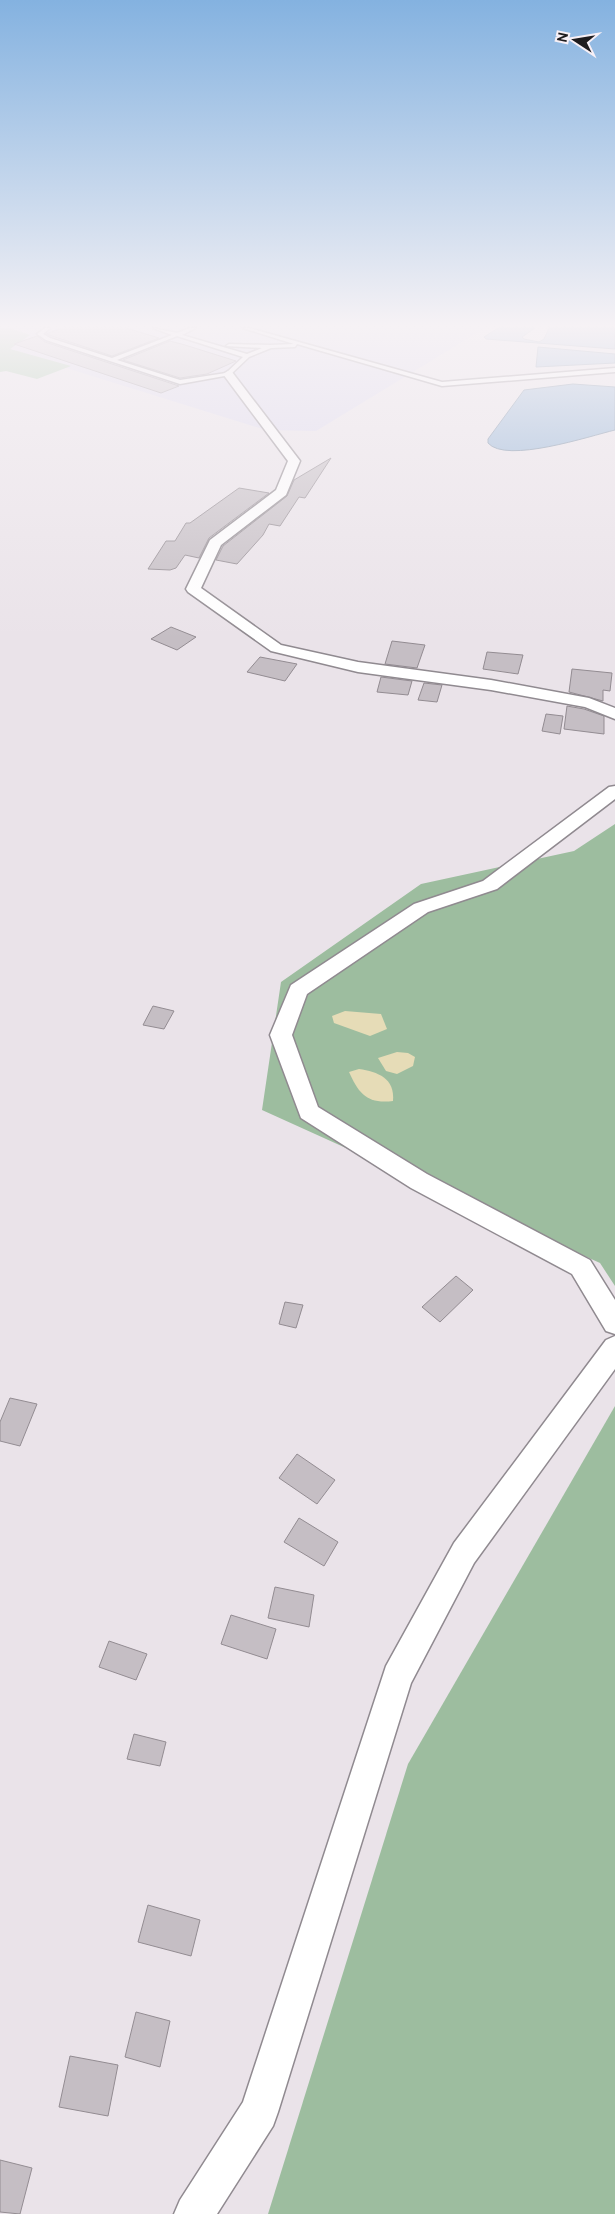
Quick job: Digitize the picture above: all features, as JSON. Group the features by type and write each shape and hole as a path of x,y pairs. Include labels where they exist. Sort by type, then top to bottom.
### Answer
{"street":[{"path":"271,431 294,461 282,492 215,542 193,589 276,648 358,668 491,685 589,703 615,714"},
{"path":"615,791 579,816 490,885 420,908 298,990 281,1034 309,1112 420,1181 581,1267 615,1323"},
{"path":"194,2214 259,2112 397,1677 464,1553 615,1348"}],"green space":[{"path":"615,824 615,1286 600,1263 262,1110 281,982 421,884 574,851"},
{"path":"615,1406 615,2214 268,2214 408,1764"}],"sand":[{"path":"345,1011 381,1014 387,1029 370,1036 334,1023 332,1016"},
{"path":"397,1052 408,1053 415,1057 413,1066 397,1074 386,1071 378,1058"},
{"path":"359,1069 379,1074 384,1078 391,1087 393,1101 377,1101 370,1099 360,1092 349,1072"}],"water":[{"path":"494,431 610,431 530,450 512,451 498,449 488,443 488,439"}],"building":[{"path":"331,458 305,498 299,497 280,526 269,524 263,535 237,564 216,560 223,546 287,496 294,480"},
{"path":"239,488 269,493 209,538 199,558 185,555 176,568 170,570 148,569 166,541 175,541 186,523 190,523"},
{"path":"171,627 196,637 177,650 151,639"},
{"path":"392,641 425,645 417,668 385,664"},
{"path":"487,652 523,655 518,674 483,669"},
{"path":"260,657 297,664 285,681 247,672"},
{"path":"572,669 612,673 610,691 603,690 603,701 569,692"},
{"path":"381,677 412,681 408,695 377,692"},
{"path":"424,683 442,685 437,702 418,700"},
{"path":"567,706 584,709 604,716 604,734 564,729"},
{"path":"546,714 563,716 560,734 542,731"},
{"path":"153,1006 174,1011 164,1029 143,1025"},
{"path":"456,1276 473,1290 440,1322 422,1307"},
{"path":"285,1302 303,1305 296,1328 279,1324"},
{"path":"10,1398 37,1404 20,1446 0,1441 0,1422"},
{"path":"297,1454 335,1480 317,1504 279,1478"},
{"path":"299,1518 338,1542 324,1566 284,1542"},
{"path":"275,1587 314,1595 309,1627 268,1618"},
{"path":"231,1615 276,1629 267,1659 221,1644"},
{"path":"109,1641 147,1654 136,1680 99,1667"},
{"path":"134,1734 166,1742 160,1766 127,1759"},
{"path":"148,1905 200,1920 191,1956 138,1942"},
{"path":"136,2012 170,2021 160,2067 125,2057"},
{"path":"70,2056 118,2065 108,2116 59,2107"},
{"path":"0,2160 32,2168 20,2214 0,2212"}]}
